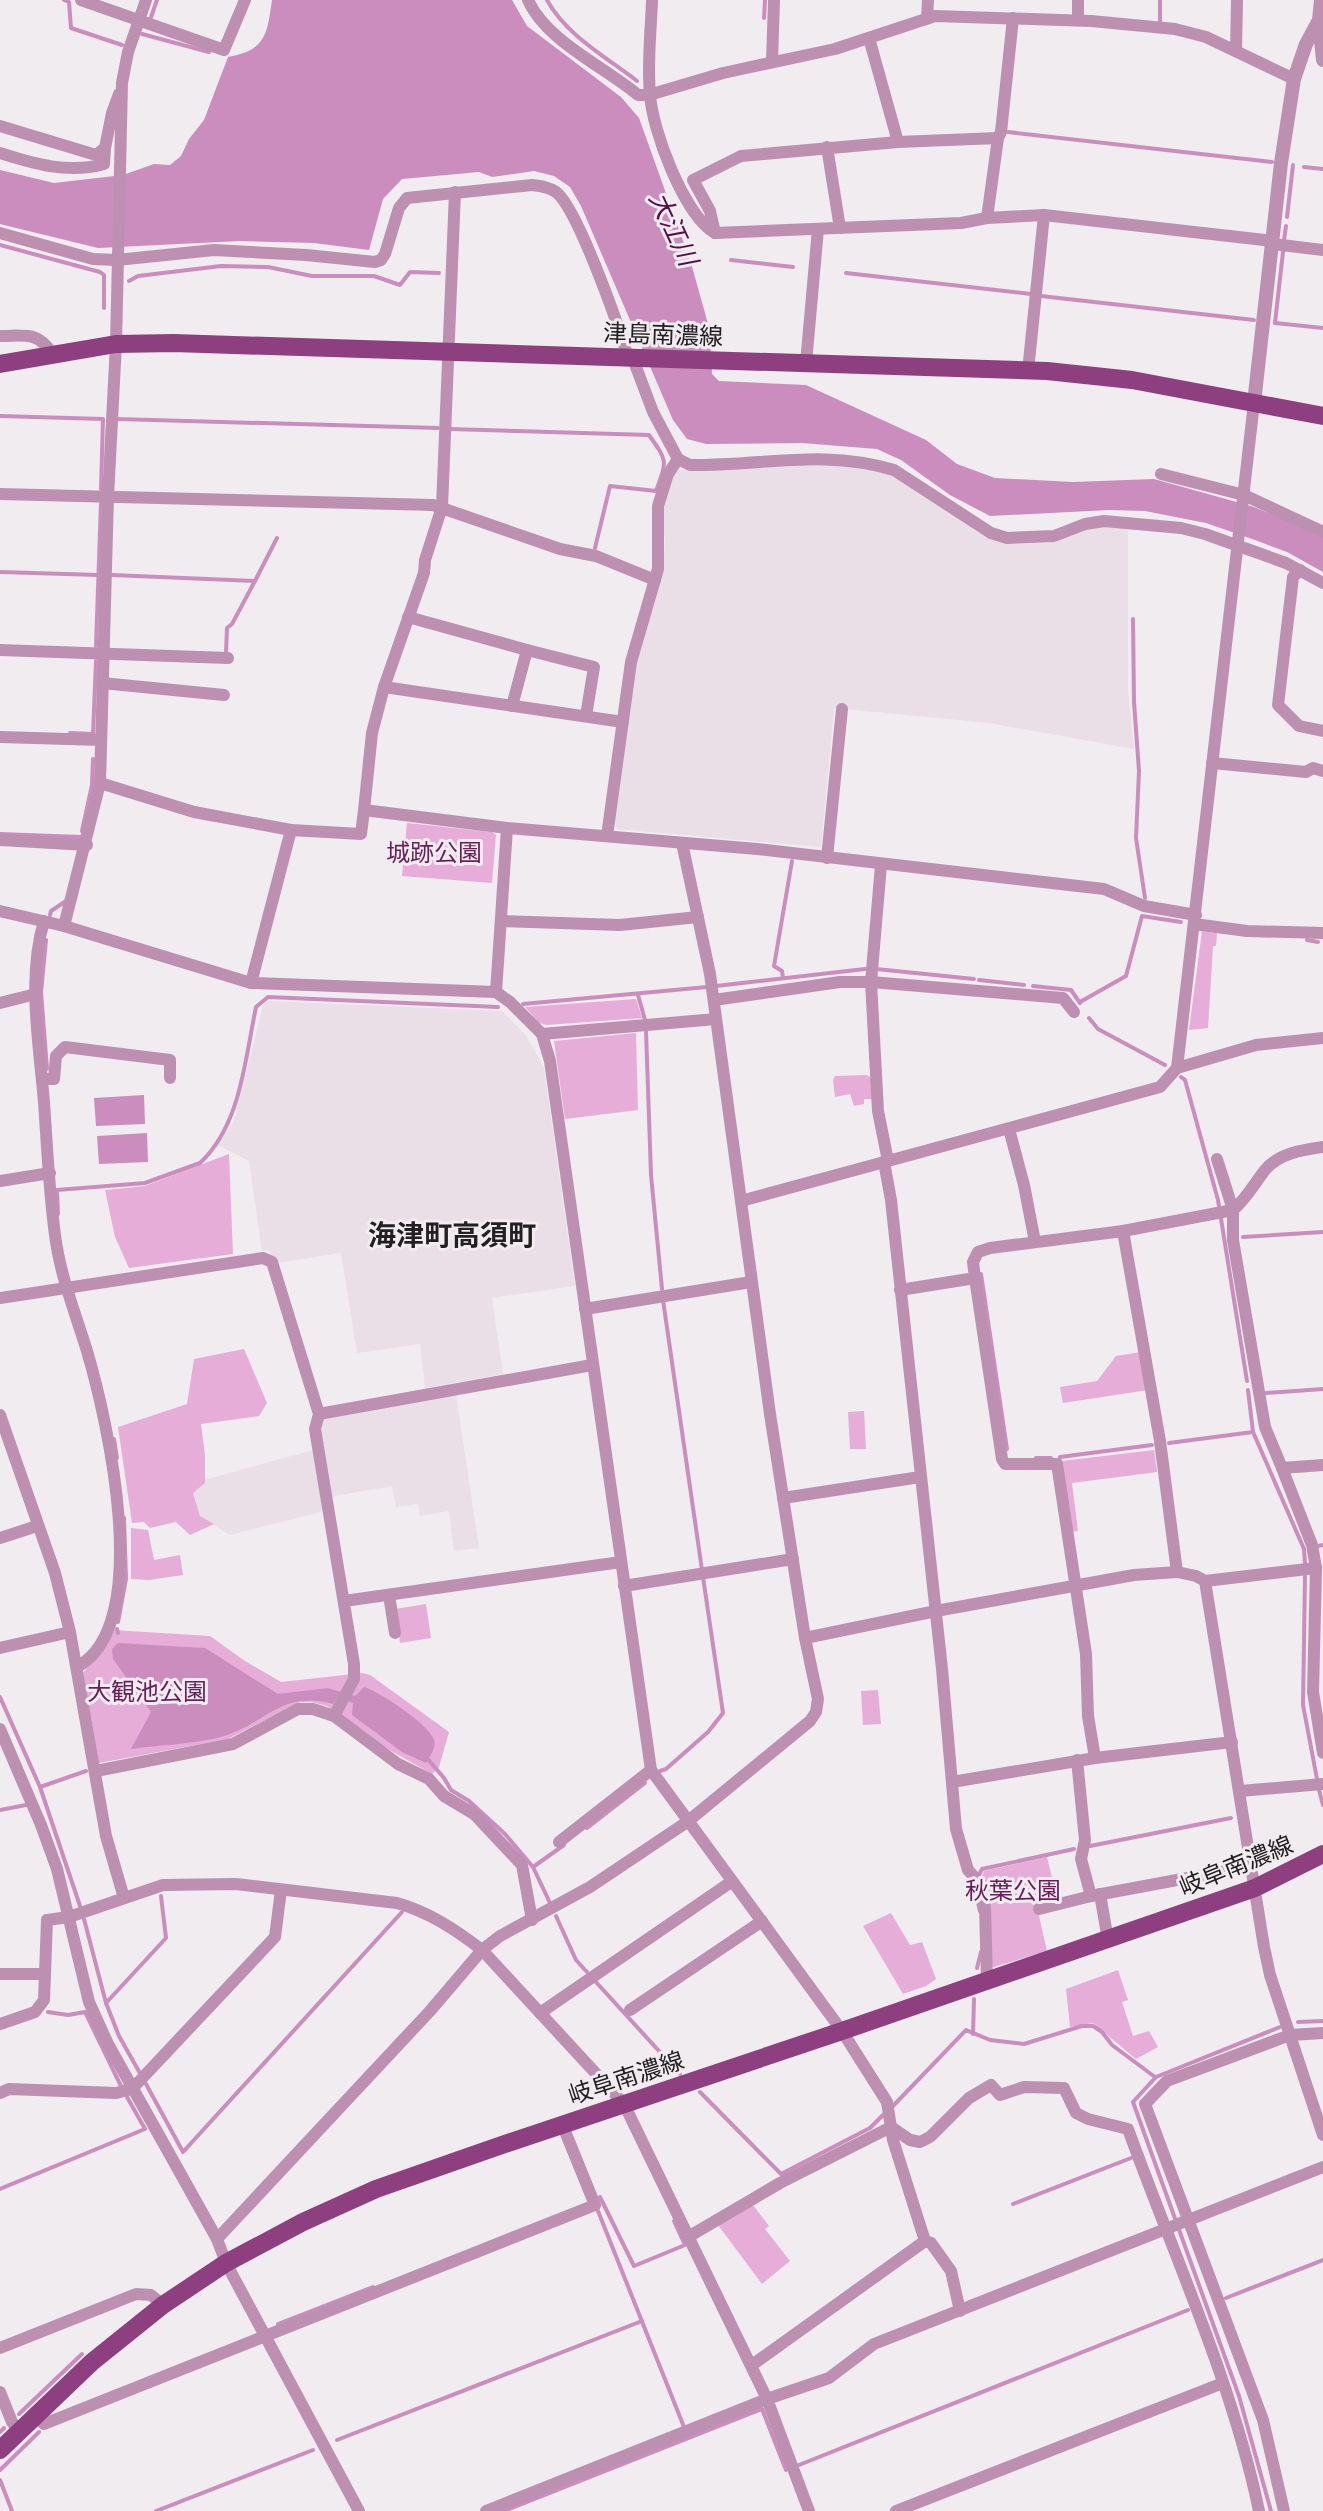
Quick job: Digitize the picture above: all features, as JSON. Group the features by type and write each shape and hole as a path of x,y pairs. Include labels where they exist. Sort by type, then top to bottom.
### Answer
{"main road":[{"name":"津島南濃線","path":"0,364 116,344 1028,371 1132,380 1323,416"},
{"name":"岐阜南濃線","path":"0,2450 92,2362 163,2305 226,2263 303,2222 376,2189 1255,1888 1323,1854"}],"street":[{"path":"81,0 224,50 245,0"},
{"path":"528,0 542,21 568,45 638,95 649,95 723,73 835,49 935,16 1078,20 1175,29 1206,37 1294,79"},
{"path":"652,0 649,95 676,184 703,226 715,233 961,223 987,218 1044,215 1323,250"},
{"path":"772,62 774,0"},
{"path":"927,18 928,0"},
{"path":"1078,0 1078,20"},
{"path":"1236,51 1237,0"},
{"path":"1321,0 1319,20 1323,60"},
{"path":"0,153 47,166 77,169 104,164 112,113 145,1"},
{"path":"987,218 1001,132 1013,18"},
{"path":"1177,1068 1294,79 1306,44 1319,20"},
{"path":"869,38 898,142"},
{"path":"64,926 87,845 100,783 122,83"},
{"path":"0,126 87,154 96,155 105,148"},
{"path":"715,233 710,211 693,180 741,156 898,142 998,138"},
{"path":"827,147 840,228"},
{"path":"0,233 93,259 214,250 375,262 385,254 402,202 413,197 532,185 547,187 564,201 597,270 653,412 678,459 690,465 812,458 877,465 894,470 991,533 1007,538 1054,536 1085,524 1104,521 1181,528 1238,543 1323,583"},
{"path":"100,783 194,812 291,830 361,834 372,733 442,507 455,192"},
{"path":"1028,371 1044,215"},
{"path":"806,363 818,229"},
{"path":"0,336 43,340 52,353"},
{"path":"607,836 631,662 655,580 660,540 658,506 668,474 678,459"},
{"path":"1161,474 1244,497 1323,532"},
{"path":"0,494 442,507 560,549 596,556 655,580"},
{"path":"1300,570 1293,577 1278,705 1299,726 1323,731"},
{"path":"408,617 594,667 586,716"},
{"path":"0,650 228,658"},
{"path":"512,706 527,650"},
{"path":"102,683 224,695"},
{"path":"384,687 623,722"},
{"path":"827,858 842,709"},
{"path":"0,737 101,740"},
{"path":"1212,763 1323,771"},
{"path":"364,810 507,828 682,843 1104,889 1144,906 1247,931 1323,933"},
{"path":"496,992 507,828"},
{"path":"251,983 291,830"},
{"path":"0,840 87,845"},
{"path":"217,2239 430,2011 482,1950 500,1936 590,1887 687,1822 810,1721 816,1712 818,1699 783,1498 714,1000 682,843"},
{"path":"881,865 871,982 878,1111 891,1200 936,1611 956,1829 968,1870 980,1883 985,1907 987,1980"},
{"path":"0,911 64,926 251,983 496,992 542,1034 550,1061 651,1770 842,2031 887,2102 891,2127 925,2241"},
{"path":"501,921 620,925 698,917"},
{"path":"44,921 39,939 36,994 55,1234 66,1288 87,1353 110,1446 118,1511 120,1573 114,1610 98,1646 85,1663 77,1667"},
{"path":"714,1000 829,983 871,982 1063,998 1074,1012"},
{"path":"0,1003 36,994"},
{"path":"542,1034 716,1019"},
{"path":"741,1201 1160,1087 1177,1068 1256,1045 1323,1038"},
{"path":"42,1079 54,1079 56,1056 65,1047 170,1060 170,1078"},
{"path":"1009,1129 1035,1242"},
{"path":"1095,1758 1088,1716 1086,1654 1057,1464 1005,1464 1002,1459 973,1262 978,1252 1123,1231 1225,1211 1245,1200 1267,1167 1282,1156 1323,1147"},
{"path":"1217,1159 1265,1427 1312,1545 1318,1626 1313,1692 1323,1753"},
{"path":"0,1181 50,1173"},
{"path":"1123,1231 1160,1441 1177,1572"},
{"path":"0,1298 263,1258 272,1262 319,1414 315,1429 355,1672 334,1716"},
{"path":"900,1290 975,1278"},
{"path":"585,1309 751,1282"},
{"path":"319,1414 592,1365"},
{"path":"0,1415 55,1573 77,1667 106,1836 124,1898"},
{"path":"1282,1468 1323,1465"},
{"path":"783,1498 920,1477"},
{"path":"0,1538 37,1526"},
{"path":"624,1586 793,1559"},
{"path":"344,1601 621,1562"},
{"path":"805,1638 1075,1585 1161,1572 1177,1572 1205,1581 1316,1568"},
{"path":"1205,1581 1270,1975 1323,2135"},
{"path":"389,1595 395,1633"},
{"path":"0,1648 70,1632"},
{"path":"96,1771 233,1744 298,1709 313,1709 334,1716 398,1764 429,1779 444,1796 474,1814 504,1844 522,1865 532,1920"},
{"path":"0,1729 5,1752 41,1825 69,1917 89,2002 132,2089 217,2239 226,2263 359,2511"},
{"path":"952,1782 1077,1760 1232,1742"},
{"path":"1077,1760 1085,1840 1081,1859 1096,1895 1108,1940"},
{"path":"559,1842 651,1770"},
{"path":"1240,1791 1323,1784"},
{"path":"1039,1909 1096,1895 1252,1866"},
{"path":"540,2013 731,1882"},
{"path":"0,2024 35,2012 44,2000 47,1920 69,1917 163,1885 236,1884 407,1905 459,1933 482,1950 624,2104 752,2365 809,2511"},
{"path":"0,2093 9,2089 116,2093 132,2089 275,1937 281,1890"},
{"path":"630,2010 762,1921"},
{"path":"0,1974 45,1974"},
{"path":"1284,2511 1263,2420 1145,2104 1167,2081 1290,2035 1323,2033"},
{"path":"891,2127 910,2140 920,2142 930,2137 969,2098 991,2085 1000,2095 1024,2087 1064,2088 1076,2113 1128,2129 1223,2383 1247,2456 1259,2511"},
{"path":"35,2416 44,2424 595,2205 562,2124"},
{"path":"688,2237 780,2183 891,2127"},
{"path":"486,2511 767,2399 829,2378 874,2344 1323,2167"},
{"path":"925,2241 931,2243 951,2271 960,2311"},
{"path":"752,2365 925,2241"},
{"path":"0,2348 136,2294 151,2295 163,2305"},
{"path":"896,2511 1223,2383"},
{"path":"0,2392 19,2431"}],"shaded area":[{"path":"801,463 846,466 891,474 997,538 1085,527 1128,526 1128,691 1134,749 989,723 834,708 821,847 618,829 614,824 636,662 663,570 665,540 660,508 671,474 679,470"},
{"path":"269,1001 502,1011 526,1035 544,1068 575,1286 492,1298 503,1374 425,1388 420,1344 357,1353 341,1253 276,1263 272,1254 262,1251 249,1161 218,1145 234,1121 263,1006"},
{"path":"456,1394 479,1548 454,1551 449,1511 420,1516 418,1504 396,1507 392,1486 334,1496 320,1512 230,1535 200,1516 193,1493 200,1481 324,1447 320,1428 322,1420"}],"green space":[{"name":"城跡公園","path":"407,823 492,832 496,835 492,883 402,876"},
{"path":"1202,931 1217,933 1216,946 1213,946 1208,1028 1189,1030"},
{"path":"636,999 642,1018 547,1025 539,1023 525,1007"},
{"path":"636,1033 638,1110 565,1119 554,1041"},
{"path":"867,1075 871,1078 873,1099 864,1099 864,1104 854,1106 850,1094 835,1097 835,1076"},
{"path":"229,1154 233,1254 129,1268 115,1237 105,1190 145,1186"},
{"path":"244,1349 267,1403 259,1416 201,1424 205,1483 193,1493 200,1516 214,1524 190,1535 176,1522 150,1528 144,1522 132,1523 118,1427 187,1404 194,1359"},
{"path":"1141,1352 1148,1390 1063,1403 1060,1387 1097,1381 1116,1356"},
{"path":"864,1411 866,1449 850,1449 848,1412"},
{"path":"1154,1450 1157,1472 1072,1483 1078,1531 1071,1532 1062,1461"},
{"path":"131,1528 148,1530 154,1560 180,1555 183,1575 131,1579"},
{"path":"426,1604 431,1638 400,1643 395,1609"},
{"name":"大観池公園","path":"113,1630 210,1636 281,1682 362,1673 370,1675 449,1732 439,1767 432,1774 374,1741 327,1706 312,1702 300,1702 228,1739 99,1763 83,1673"},
{"path":"878,1690 881,1724 863,1725 861,1691"},
{"name":"秋葉公園","path":"1047,1857 1058,1902 1037,1907 1047,1951 994,1967 990,1965 984,1871"},
{"path":"891,1913 910,1945 922,1942 936,1979 903,1994 863,1926"},
{"path":"1118,1970 1128,2000 1122,2002 1133,2036 1149,2031 1158,2047 1136,2059 1093,2023 1070,2027 1066,1989"},
{"path":"753,2205 769,2226 765,2229 790,2261 762,2284 718,2225"}],"water":[{"name":"大江川","path":"272,0 512,0 527,26 621,97 639,118 691,263 710,331 712,374 719,381 806,385 926,440 957,464 995,478 1073,482 1154,479 1251,506 1323,538 1323,572 1287,552 1206,523 1145,511 990,516 950,495 901,460 877,449 802,443 706,444 687,439 673,420 581,206 570,187 554,176 534,171 492,177 479,172 402,179 383,199 369,250 314,243 240,241 98,248 0,224 0,170 54,183 123,175 154,164 170,165 181,156 189,139 204,120 228,57 250,50 262,39"},
{"path":"144,1095 145,1124 96,1126 94,1098"},
{"path":"147,1133 148,1162 99,1164 97,1136"},
{"path":"118,1643 205,1648 278,1694 328,1688 355,1696 364,1687 392,1702 423,1726 434,1740 433,1749 426,1763 402,1752 352,1715 353,1703 337,1698 333,1704 300,1701 287,1705 214,1739 131,1749 151,1712 113,1659 112,1649"}],"waterway":[{"path":"64,0 69,2 71,28 122,45"},
{"path":"150,20 157,0"},
{"path":"547,0 576,35 637,81"},
{"path":"764,18 765,0"},
{"path":"1160,0 1160,21"},
{"path":"142,34 209,52"},
{"path":"1008,132 1272,162"},
{"path":"1287,217 1293,165"},
{"path":"1304,167 1323,169"},
{"path":"1284,240 1286,226"},
{"path":"0,245 100,272 104,275 104,308"},
{"path":"1275,323 1283,252"},
{"path":"731,260 793,267"},
{"path":"129,281 138,276 221,266 268,267 312,276 374,276 400,285 410,272 439,273"},
{"path":"846,273 1031,294"},
{"path":"1041,296 1254,320"},
{"path":"1275,323 1323,328"},
{"path":"0,416 103,419 101,489"},
{"path":"117,419 438,428"},
{"path":"449,429 649,435 664,462 656,491 610,486 595,548"},
{"path":"96,646 101,503"},
{"path":"112,575 255,581 277,538"},
{"path":"0,572 98,575"},
{"path":"226,652 227,628 255,581"},
{"path":"1133,619 1139,771 1136,838 1145,898"},
{"path":"93,734 96,661"},
{"path":"70,733 93,734"},
{"path":"82,831 92,785 93,759"},
{"path":"0,834 81,837"},
{"path":"783,978 782,971 774,966 792,861"},
{"path":"50,915 66,901"},
{"path":"1080,1002 1126,976 1142,916 1181,922"},
{"path":"46,940 41,992 47,1069"},
{"path":"1307,940 1318,942"},
{"path":"716,986 865,969"},
{"path":"876,969 974,979"},
{"path":"979,980 1024,985"},
{"path":"1033,986 1071,990 1080,1003"},
{"path":"523,1004 707,987"},
{"path":"638,995 645,1020"},
{"path":"58,1214 57,1190 145,1183 200,1163 214,1148 233,1111 256,1007 268,997 498,1007"},
{"path":"1089,1018 1098,1029 1165,1065"},
{"path":"646,1031 651,1175 662,1289"},
{"path":"1181,1077 1185,1080 1218,1200 1247,1381"},
{"path":"1243,1237 1323,1232"},
{"path":"981,1274 1007,1449"},
{"path":"663,1300 702,1570"},
{"path":"1266,1393 1323,1389"},
{"path":"1248,1390 1253,1432 1304,1549 1305,1564"},
{"path":"1169,1443 1253,1432"},
{"path":"114,1439 117,1458"},
{"path":"1060,1457 1152,1445"},
{"path":"1036,1458 1051,1458"},
{"path":"118,1622 126,1579 124,1518"},
{"path":"1318,1546 1323,1545"},
{"path":"1305,1576 1303,1705 1317,1779"},
{"path":"660,1771 708,1732 723,1713 703,1577"},
{"path":"117,1629 118,1633"},
{"path":"0,1697 40,1787 80,1906"},
{"path":"426,1757 451,1790 469,1801 505,1834 533,1867 550,1903"},
{"path":"40,1787 86,1771"},
{"path":"587,1828 645,1783"},
{"path":"1319,1790 1323,1805"},
{"path":"0,1810 26,1805"},
{"path":"1090,1846 1231,1818"},
{"path":"533,1867 564,1845"},
{"path":"980,1873 982,1869 1074,1849"},
{"path":"974,1886 980,1911"},
{"path":"106,2003 166,1938 161,1896"},
{"path":"146,2084 183,2152 402,1912"},
{"path":"556,1916 576,1960 587,1972"},
{"path":"84,1919 106,2003 119,2036 141,2075"},
{"path":"977,1968 981,1952"},
{"path":"595,1981 680,2074"},
{"path":"973,2034 974,1999"},
{"path":"48,2012 68,2015 85,2012 121,2086"},
{"path":"1298,2022 1323,2021"},
{"path":"893,2106 966,2030 990,2040 1024,2044 1082,2026 1093,2026 1112,2045 1155,2077"},
{"path":"1271,2511 1239,2396 1133,2102 1156,2077 1280,2027"},
{"path":"700,2092 781,2174 870,2128 883,2115"},
{"path":"0,2189 145,2129 127,2097"},
{"path":"1013,2204 1131,2158"},
{"path":"600,2197 634,2266 685,2245 674,2221"},
{"path":"598,2211 684,2427"},
{"path":"1226,2298 1323,2260"},
{"path":"278,2324 373,2287"},
{"path":"799,2465 1188,2310"},
{"path":"337,2440 642,2321"},
{"path":"19,2414 82,2354"},
{"path":"504,2511 762,2409 786,2470"},
{"path":"0,2432 4,2428"},
{"path":"0,2470 39,2432"},
{"path":"156,2511 313,2450"},
{"path":"0,2480 12,2511"}],"district":[{"name":"海津町高須町","path":"452,1236"}]}
